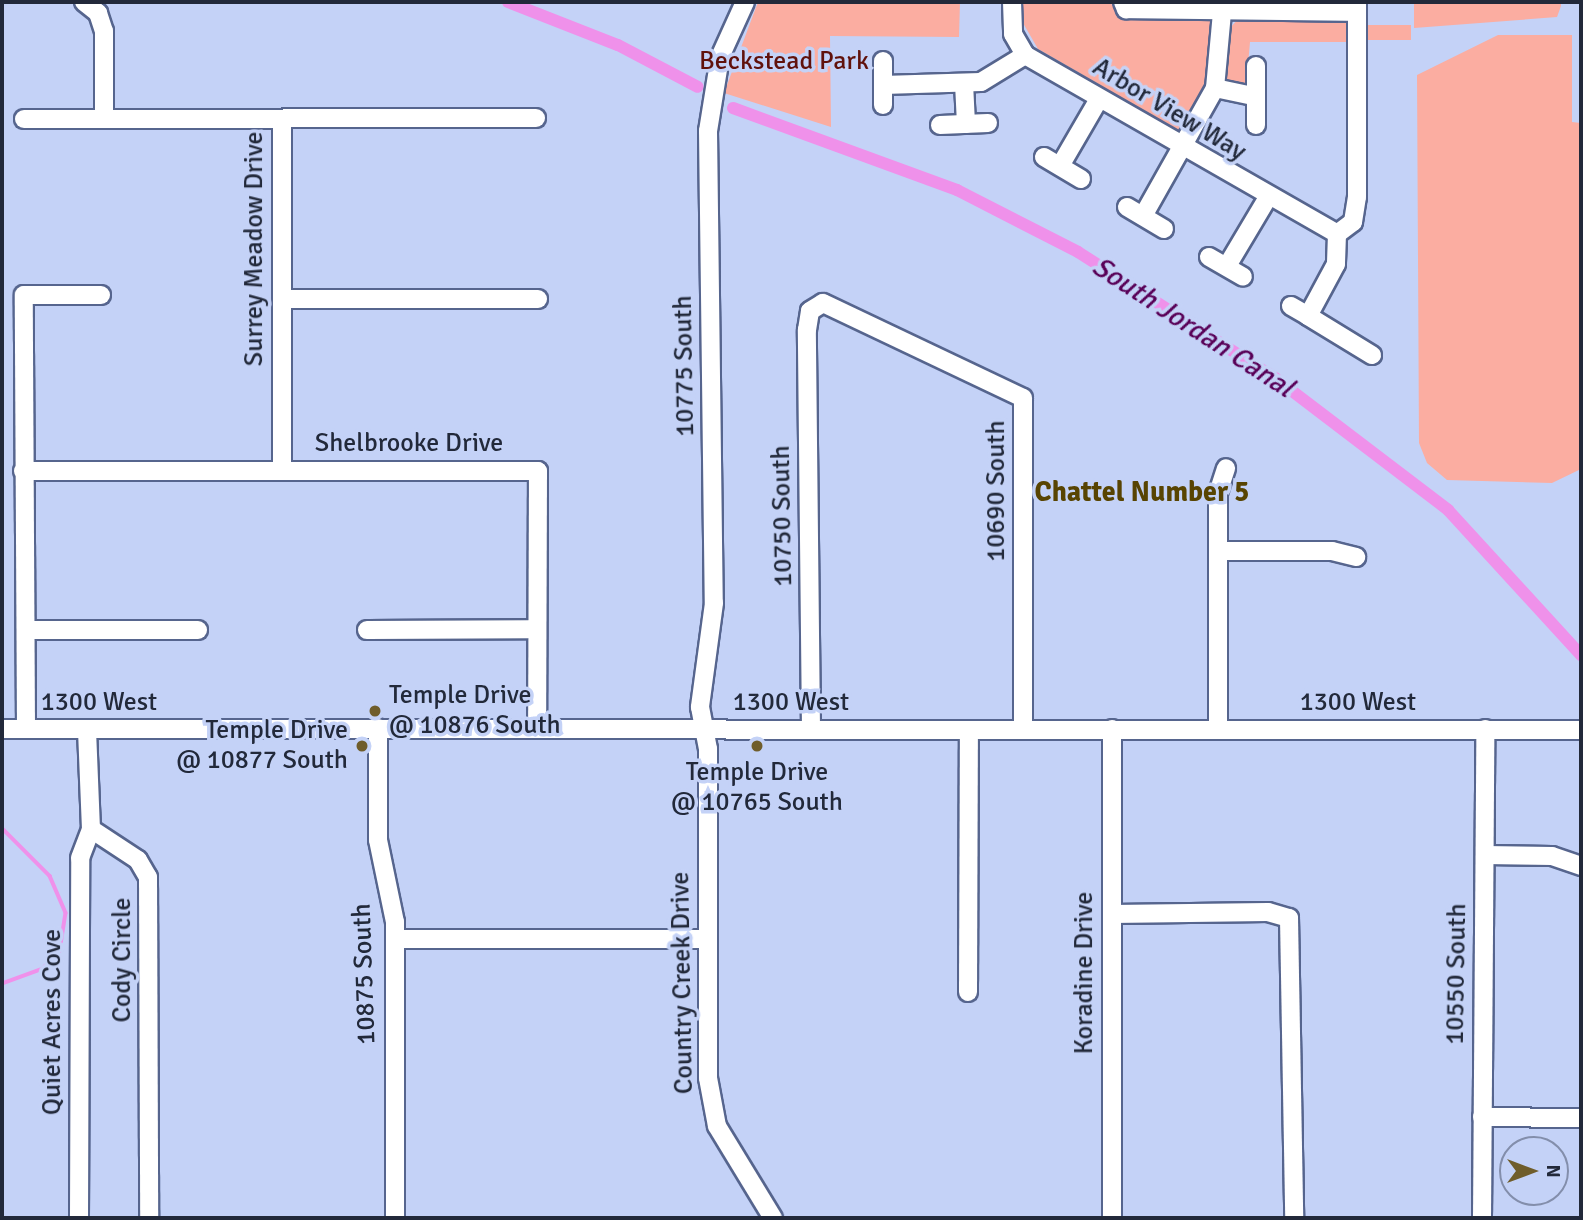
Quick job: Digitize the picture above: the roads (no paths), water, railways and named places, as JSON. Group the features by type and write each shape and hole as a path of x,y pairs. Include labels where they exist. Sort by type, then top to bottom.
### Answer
{"street":[{"path":"84,2 102,20 104,119"},
{"path":"883,85 964,83 996,77 1026,55 1013,34 1012,2"},
{"name":"10775 South","path":"704,730 701,686 714,603 709,109 720,57 741,3"},
{"path":"1125,6 1357,7 1357,197 1353,222 1337,234 1336,264 1308,316"},
{"path":"1143,216 1183,150 1215,88 1223,6"},
{"name":"Arbor View Way","path":"1026,55 1183,150 1337,234"},
{"path":"883,61 883,105"},
{"path":"1256,66 1256,125"},
{"path":"964,83 966,124"},
{"path":"1215,88 1254,96"},
{"path":"1082,179 1052,161 1099,99"},
{"path":"282,119 536,118"},
{"name":"Surrey Meadow Drive","path":"24,119 282,119 282,471"},
{"path":"940,125 988,124"},
{"path":"1227,266 1267,198"},
{"path":"1127,207 1164,229"},
{"path":"1209,257 1243,277"},
{"path":"26,729 24,295 101,296"},
{"path":"282,299 538,299"},
{"name":"10750 South","path":"811,729 807,330 814,304"},
{"name":"10690 South","path":"814,304 840,307 1023,398 1023,729"},
{"path":"1291,306 1372,355"},
{"path":"1218,730 1218,493 1226,468"},
{"name":"Shelbrooke Drive","path":"23,471 538,471 537,727"},
{"path":"1218,551 1332,551 1356,557"},
{"path":"367,630 537,629"},
{"path":"26,630 198,630"},
{"name":"1300 West","path":"2,729 537,727 704,730 1581,730"},
{"name":"10875 South","path":"378,728 378,840 395,939 395,1218"},
{"name":"Koradine Drive","path":"1112,729 1112,1218"},
{"name":"10550 South","path":"1482,1218 1485,729"},
{"path":"87,730 91,829"},
{"name":"Country Creek Drive","path":"704,730 710,1103 726,1145 765,1197 773,1218"},
{"path":"968,992 969,730"},
{"name":"Quiet Acres Cove","path":"79,1218 80,858 91,829"},
{"name":"Cody Circle","path":"91,829 138,860 148,877 149,1218"},
{"path":"1485,855 1552,856 1581,866"},
{"path":"1112,914 1268,912 1289,918 1294,1218"},
{"path":"395,939 708,939"},
{"path":"1482,1116 1581,1118"}],"waterway":[{"name":"South Jordan Canal","path":"508,2 618,45 698,87"},
{"name":"South Jordan Canal","path":"733,108 957,190 1078,252 1275,378 1448,510 1581,655"},
{"path":"2,828 50,876 66,913 60,951 43,969 2,984"}],"place":[{"name":"Temple Drive @ 10876 South","path":"375,711"},
{"name":"Temple Drive @ 10877 South","path":"362,746"},
{"name":"Temple Drive @ 10765 South","path":"757,746"}],"district":[{"name":"Chattel Number 5","path":"1142,492"}],"park label":[{"name":"Beckstead Park","path":"784,62"}]}
